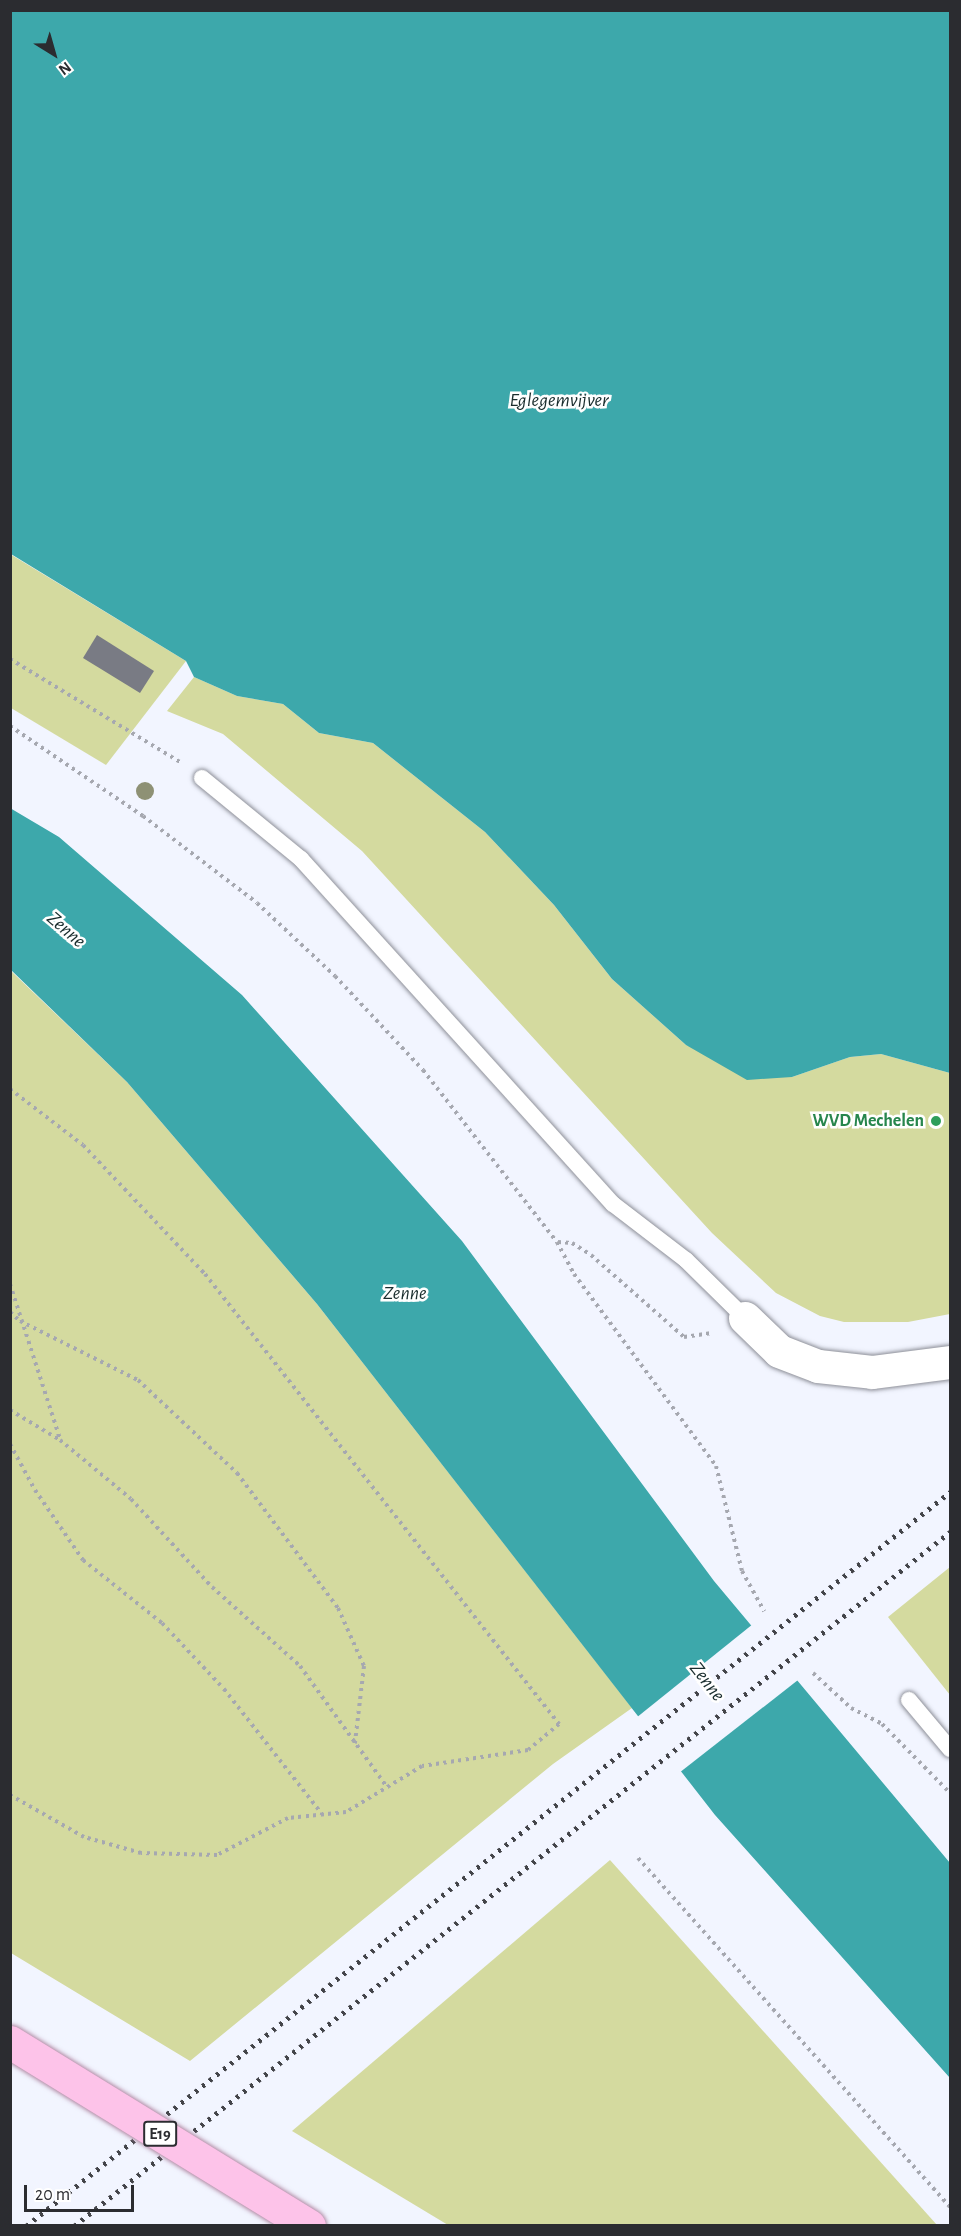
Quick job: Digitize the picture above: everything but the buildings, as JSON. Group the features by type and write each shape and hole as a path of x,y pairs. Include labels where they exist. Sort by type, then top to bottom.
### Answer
{"highway":[{"name":"E19","path":"10,2042 309,2226"}],"street":[{"path":"745,1318 779,1351 818,1366 872,1372 951,1362"}],"lane":[{"path":"202,778 301,859 613,1204 686,1260 745,1318"},
{"path":"909,1700 951,1749"}],"path":[{"path":"10,659 165,750 202,778"},
{"path":"10,726 143,816 257,903 335,976 423,1070 557,1242 574,1274 716,1466 742,1572 764,1611"},
{"path":"10,1089 83,1145 205,1274 559,1724 528,1750 422,1766 346,1812 288,1818 217,1855 141,1853 84,1837 10,1796"},
{"path":"557,1242 572,1243 591,1255 684,1337 705,1336 745,1318"},
{"path":"10,1284 60,1440"},
{"path":"10,1312 20,1321 138,1380 237,1473 338,1608 356,1647 364,1666 356,1743"},
{"path":"10,1410 60,1440 130,1499 212,1587 300,1666 387,1787"},
{"path":"10,1444 35,1490 83,1560 162,1623 224,1689 323,1814"},
{"path":"813,1673 851,1708 882,1724 951,1794"},
{"path":"638,1858 951,2207"}],"green space":[{"path":"10,554 186,661 106,765 11,708"},
{"path":"194,677 237,696 283,704 319,733 373,743 485,832 554,905 612,979 686,1045 792,1077 850,1057 881,1054 950,1073 950,1314 908,1322 844,1322 820,1316 776,1293 712,1233 362,851 223,734 167,711"},
{"path":"10,970 127,1082 317,1304 632,1708 553,1764 190,2061 11,1953"},
{"path":"950,1567 950,1695 888,1617"},
{"path":"610,1860 937,2225 448,2225 292,2131"}],"water":[{"name":"Eglegemvijver","path":"10,11 950,11 950,1073 881,1054 850,1057 792,1077 747,1080 686,1045 612,979 554,905 485,832 373,743 319,733 283,704 237,696 194,677 186,661 11,554"},
{"name":"Zenne","path":"10,808 59,837 242,995 462,1241 714,1581 950,1863 950,2078 715,1815 317,1304 127,1082 11,970"}],"pier":[{"path":"753,1624 798,1680 679,1773 636,1718"}],"railway":[{"path":"26,2226 950,1492"},
{"path":"74,2226 950,1532"}],"place":[{"name":"WVD Mechelen","path":"936,1121"}]}
